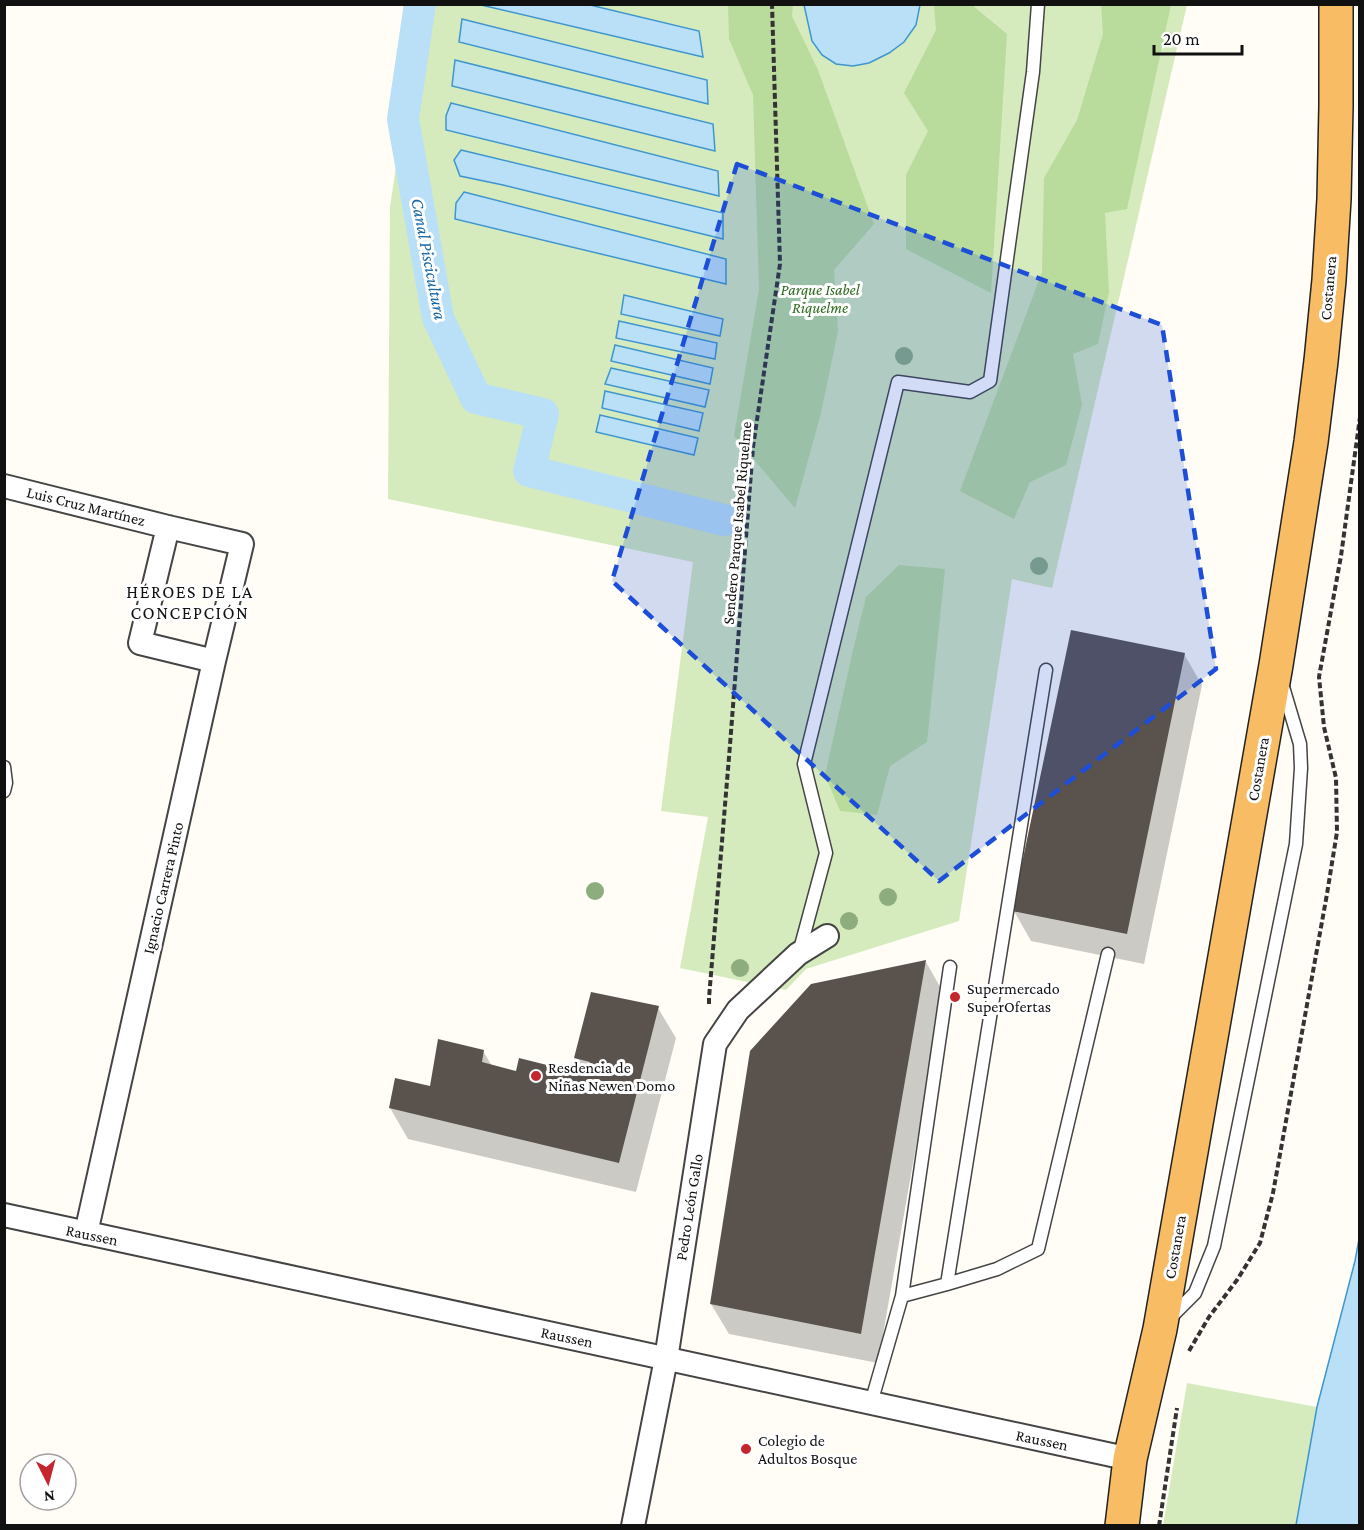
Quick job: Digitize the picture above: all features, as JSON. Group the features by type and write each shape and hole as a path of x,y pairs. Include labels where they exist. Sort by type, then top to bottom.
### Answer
{"highway":[{"name":"Costanera","path":"1122,1526 1130,1459 1160,1329 1276,665 1311,442 1327,303 1334,199 1336,4"}],"street":[{"name":"Luis Cruz Martínez","path":"4,486 242,544"},
{"name":"Luis Cruz Martínez","path":"168,527 140,643 214,661"},
{"name":"Ignacio Carrera Pinto","path":"86,1233 242,544"},
{"name":"Pedro León Gallo","path":"633,1526 666,1359 715,1044 738,1010 798,954 827,936"},
{"name":"Raussen","path":"4,1215 1130,1459"}],"lane":[{"path":"798,954 826,853 804,764 898,382 970,392 990,381 1033,72 1038,4"},
{"path":"1160,1329 1195,1293 1214,1246 1296,844 1301,768 1300,744 1276,665"},
{"path":"947,1284 1046,669"},
{"path":"4,767 6,783 4,791"},
{"path":"902,1296 998,1269 1038,1249 1108,954"},
{"path":"871,1403 902,1296 950,967"}],"path":[{"name":"Sendero Parque Isabel Riquelme","path":"715,1044 709,998 753,447 780,264 772,4"}],"highlighted area":[{"path":"737,164 1162,325 1216,669 939,881 612,581"}],"green space":[{"name":"Parque Isabel Riquelme","path":"420,5 1187,5 1052,588 1012,579 959,921 806,969 786,990 680,968 708,817 661,811 693,562 388,499 390,207"},
{"path":"728,5 793,5 792,16 818,70 874,224 834,270 838,331 821,413 795,508 734,436 759,289 753,95 729,39"},
{"path":"934,5 972,5 1007,34 991,293 906,249 906,175 928,131 904,93 936,30"},
{"path":"1101,5 1171,5 1127,209 1105,213 1109,292 1098,344 1073,354 1082,405 1066,465 1030,482 1014,519 960,491 1042,272 1044,178 1077,120 1103,34"},
{"path":"899,565 945,569 927,742 890,766 877,815 840,811 825,775 854,646 866,597"},
{"path":"1187,1383 1317,1407 1296,1525 1163,1526"}],"water":[{"path":"920,4 916,25 904,42 869,63 853,66 836,64 822,55 812,41 804,5"},
{"path":"481,5 590,5 699,31 703,57"},
{"path":"462,19 707,80 708,104 459,42"},
{"path":"455,60 713,124 715,151 452,86"},
{"path":"451,103 718,171 719,196 446,130 446,116"},
{"path":"461,150 723,213 723,239 460,176 454,160"},
{"path":"464,192 726,259 726,284 455,219 456,203"},
{"path":"624,295 723,319 720,336 621,314"},
{"path":"619,321 717,343 715,359 616,338"},
{"path":"615,345 713,368 710,384 611,361"},
{"path":"611,368 709,390 705,407 605,384"},
{"path":"605,391 703,413 699,431 602,408"},
{"path":"600,415 698,438 694,455 596,432"},
{"path":"1359,1239 1359,1525 1296,1525 1317,1407"}],"building":[{"path":"1071,630 1185,653 1127,934 1012,911"},
{"path":"926,960 861,1334 710,1304 750,1051 811,984"},
{"name":"Resdencia de Niñas Newen Domo","path":"591,992 659,1006 619,1163 389,1108 395,1078 430,1086 438,1039 484,1050 482,1062 516,1071 519,1058 587,1075 590,1062 574,1058"}],"waterway":[{"name":"Canal Piscicultura","path":"420,4 403,119 438,318 476,398 543,414 529,471 724,520"}],"place":[{"name":"Supermercado SuperOfertas","path":"955,997"},
{"name":"Resdencia de Niñas Newen Domo","path":"536,1076"},
{"name":"Colegio de Adultos Bosque","path":"746,1449"}],"district":[{"name":"HÉROES DE LA CONCEPCIÓN","path":"190,602"}]}
